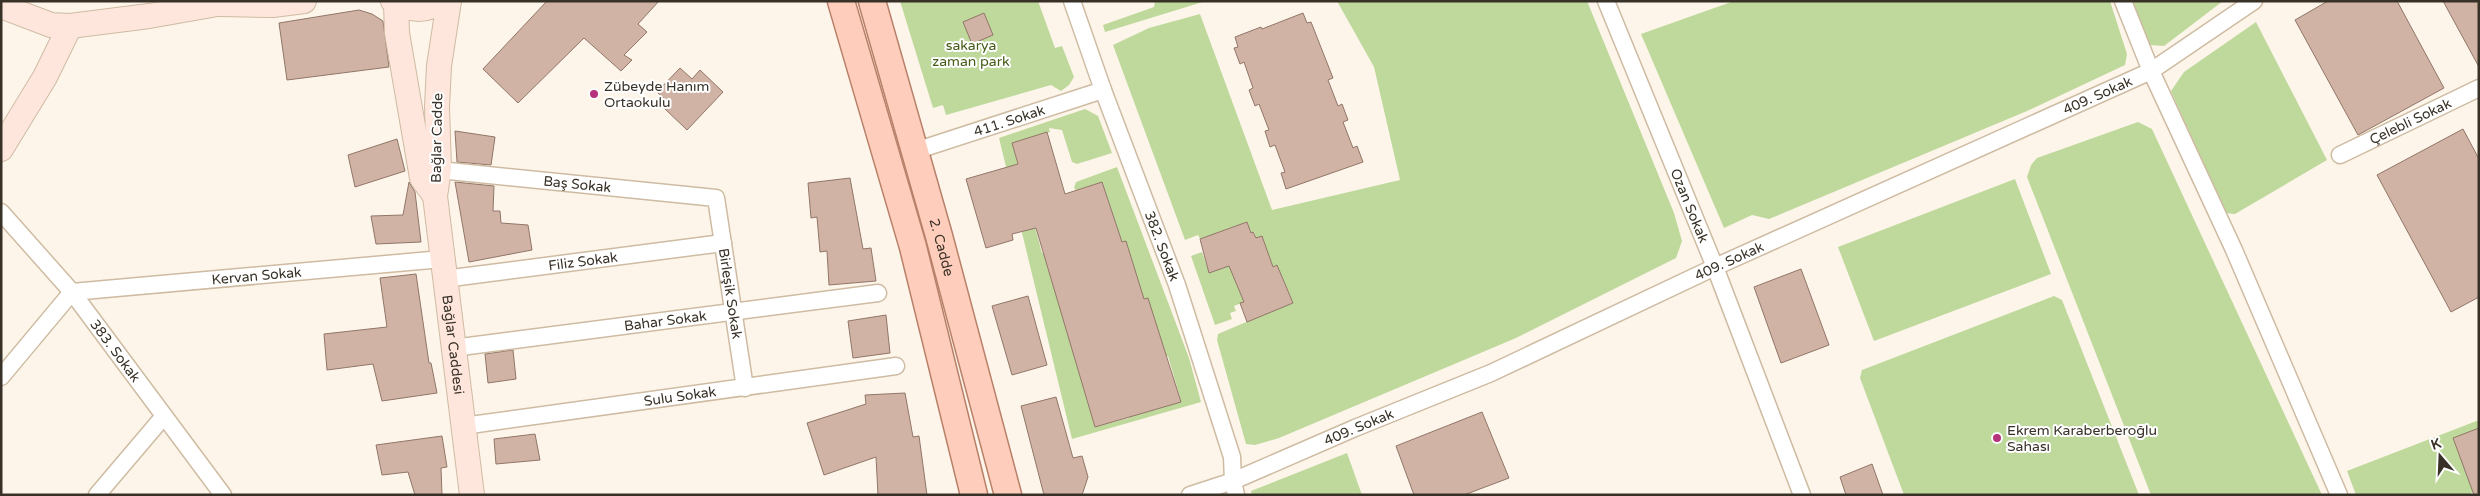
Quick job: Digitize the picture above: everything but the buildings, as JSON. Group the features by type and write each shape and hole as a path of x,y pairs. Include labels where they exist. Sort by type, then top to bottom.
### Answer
{"main road":[{"path":"1,6 51,25 70,26 227,3 273,5 304,1"},
{"path":"394,2 410,9 419,10 429,8 441,1"},
{"name":"Bağlar Cadde","path":"435,196 439,170 438,90 449,1"},
{"name":"2. Cadde","path":"841,1 913,247 974,495"},
{"name":"2. Cadde","path":"872,1 915,151 1008,495"},
{"name":"Bağlar Cadde","path":"394,2 397,33 422,178 435,196"},
{"path":"1,150 45,77 70,26"},
{"name":"Bağlar Caddesi","path":"435,196 472,495"}],"street":[{"name":"382. Sokak","path":"1072,1 1102,90 1177,285 1232,457 1234,488"},
{"name":"Ozan Sokak","path":"1606,1 1715,267 1802,495"},
{"path":"2124,1 2151,71 2234,250 2339,495"},
{"name":"409. Sokak","path":"1190,495 1234,488 1355,428 1491,374 1715,267 2151,71 2254,1"},
{"name":"Çelebli Sokak","path":"2340,155 2479,88"},
{"name":"411. Sokak","path":"915,151 1102,90"},
{"name":"Baş Sokak","path":"439,170 716,198"},
{"name":"Birleşik Sokak","path":"716,198 745,388"},
{"name":"383. Sokak","path":"1,212 72,292 223,495"},
{"name":"Filiz Sokak","path":"443,269 723,243"},
{"name":"Kervan Sokak","path":"72,292 443,269"},
{"path":"1,377 72,292"},
{"name":"Bahar Sokak","path":"453,348 878,294"},
{"name":"Sulu Sokak","path":"463,426 896,366"},
{"path":"97,495 164,416"}],"green space":[{"name":"sakarya zaman park","path":"900,1 1038,1 1055,48 1062,46 1074,77 1069,85 1061,91 1051,85 946,115 943,105 933,108"},
{"path":"1155,1 1206,1 1105,32 1103,25 1154,7"},
{"path":"1337,1 1587,1 1674,213 1682,241 1676,258 1516,338 1279,438 1255,445 1246,444 1217,340 1218,334 1293,302 1277,265 1236,282 1244,302 1234,306 1236,311 1230,313 1232,319 1215,325 1191,256 1202,252 1209,272 1256,238 1254,232 1251,233 1247,222 1200,239 1198,235 1185,240 1113,45 1149,28 1200,14 1272,210 1400,180 1374,67"},
{"path":"1734,1 2110,1 2127,54 2125,65 2027,111 1769,219 1752,215 1724,228 1641,34"},
{"path":"2131,1 2223,1 2164,46 2150,45"},
{"path":"2256,22 2327,160 2235,214 2225,213 2171,91 2184,72"},
{"path":"1085,109 1098,116 1112,153 1077,164 1072,162 1062,130 1049,128 1050,132 1012,143 1042,253 1069,246 1047,264 1095,427 1129,418 1126,407 1151,410 1181,401 1168,356 1142,363 1148,298 1122,306 1141,290 1126,241 1099,249 1117,227 1102,182 1076,190 1074,188 1076,182 1117,167 1189,358 1201,402 1072,439 999,138"},
{"path":"2138,122 2152,129 2322,495 2151,495 2027,177 2031,165 2037,158"},
{"path":"2015,179 2051,274 1874,341 1838,247"},
{"name":"Ekrem Karaberberoğlu Sahası","path":"2054,296 2062,300 2139,495 1904,495 1860,378 1862,370"},
{"path":"2479,420 2479,490 2467,495 2356,495 2347,471"},
{"path":"1347,453 1362,495 1252,495 1251,491"}],"place":[{"name":"Zübeyde Hanım Ortaokulu","path":"594,94"},
{"name":"Ekrem Karaberberoğlu Sahası","path":"1997,438"}]}
